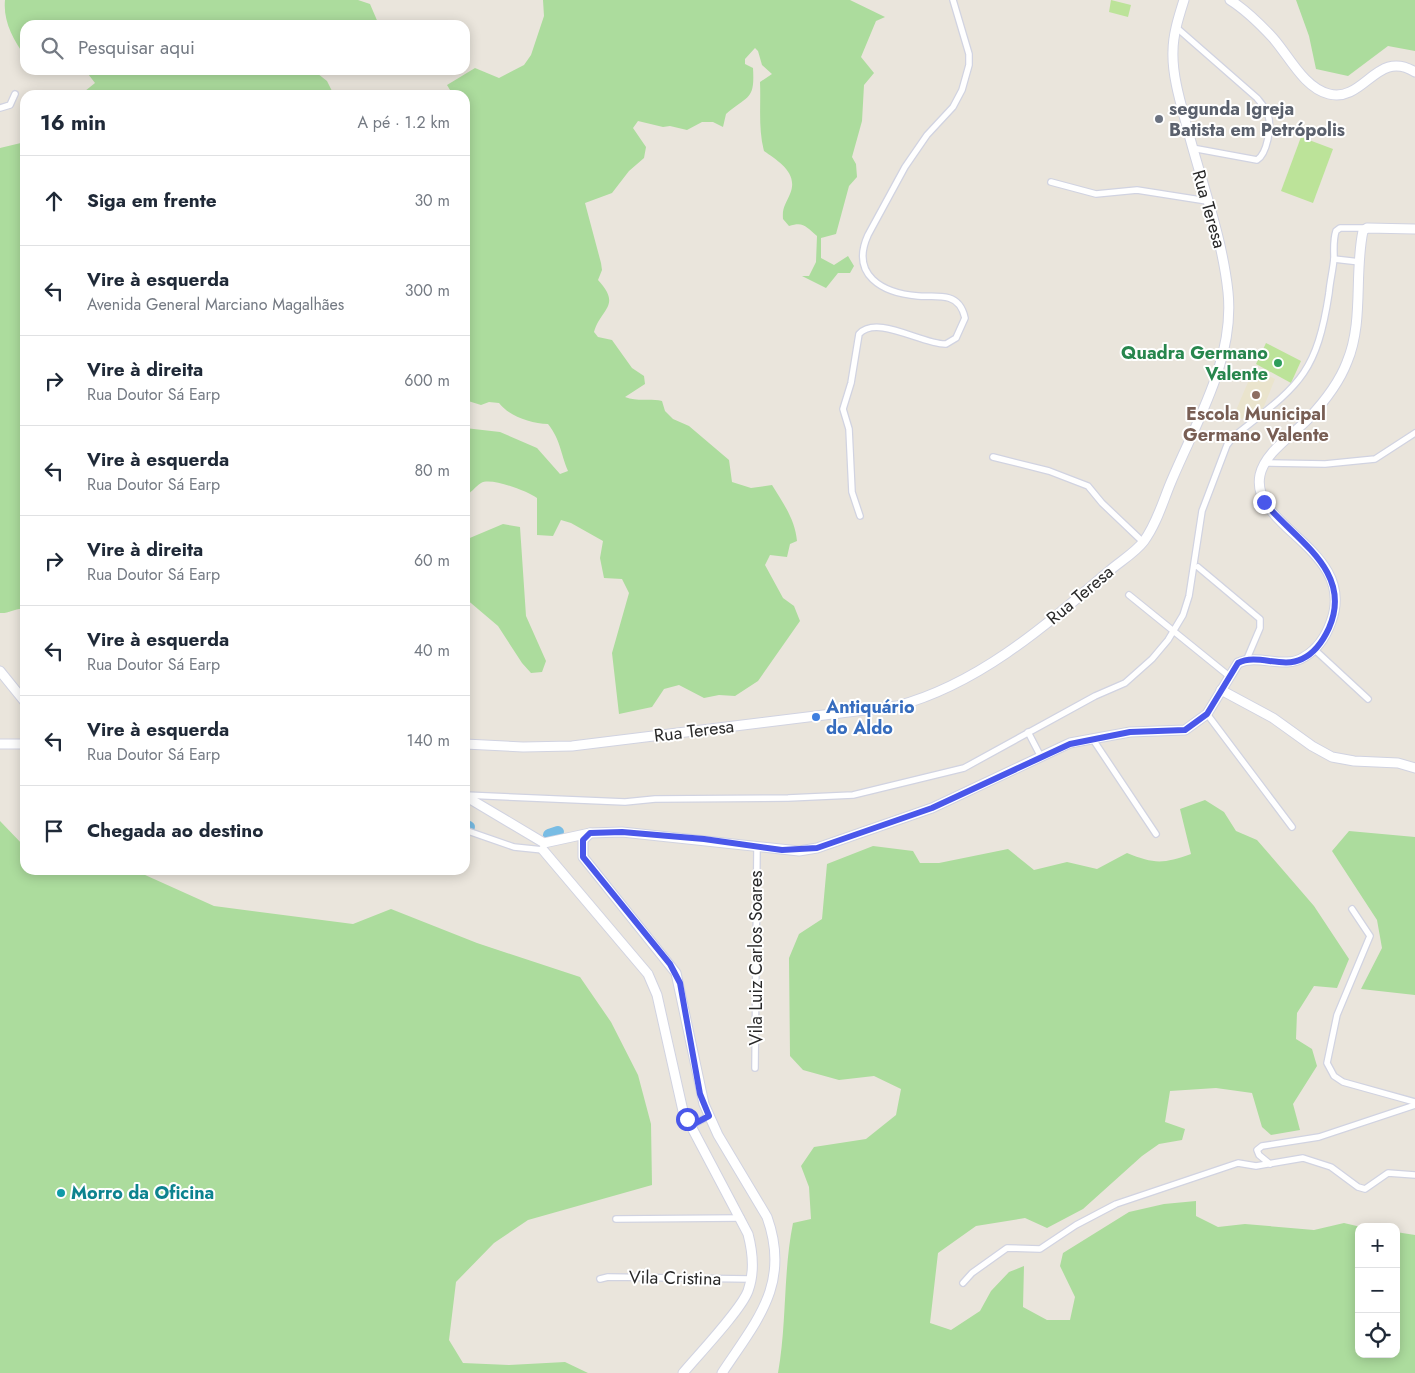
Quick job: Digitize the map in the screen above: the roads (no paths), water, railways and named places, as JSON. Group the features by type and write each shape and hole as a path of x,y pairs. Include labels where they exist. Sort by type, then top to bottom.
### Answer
{"main road":[{"name":"Rua Teresa","path":"470,744 523,747 572,746 897,706 927,698 956,684 1018,646 1096,584 1143,542 1159,512 1207,401 1222,356 1228,319 1228,293 1223,259 1181,106 1173,58 1177,28 1184,0"},
{"path":"1230,0 1258,23 1309,83 1320,91 1337,96 1348,92 1390,66 1400,66 1415,72"},
{"path":"544,846 568,837 590,833 631,833 704,839 757,848 799,851 817,848 932,808 1070,744 1092,738 1130,732 1185,730 1207,714 1238,663 1246,661 1289,663 1303,658 1314,650 1331,623 1336,595 1324,566 1311,549 1264,502 1260,490 1260,476 1265,463 1310,418 1331,392 1347,363 1354,339 1363,228 1415,229"},
{"path":"0,671 20,696"},
{"path":"1221,690 1273,718 1312,746 1332,757 1354,761 1398,763 1415,768"},
{"path":"0,744 20,744"},
{"path":"470,798 544,846 648,974 657,995 677,1089 690,1126 741,1218 753,1251 748,1292 683,1373"},
{"path":"583,857 583,840 590,833"},
{"path":"568,837 676,973 700,1094 709,1116 767,1217 776,1246 776,1271 763,1313 722,1373"}],"street":[{"path":"860,516 852,492 849,429 843,409 851,383 859,334 866,328 880,327 946,344 956,338 965,318 961,306 950,298 898,294 880,285 869,277 862,256 863,245 905,167 927,135 953,107 962,90 969,54 953,0"},
{"path":"1177,28 1257,98 1264,106 1270,123 1264,150 1257,160 1192,148"},
{"path":"0,108 10,105 15,94"},
{"path":"1052,182 1096,194 1137,190 1207,201"},
{"path":"470,795 625,802 655,799 726,800 852,795 964,768 1028,732 1125,682 1152,659 1174,631 1183,615 1189,596 1202,511 1220,458 1233,437 1286,396 1307,370 1322,333 1334,259 1335,235 1340,228 1363,228"},
{"path":"1334,259 1360,262"},
{"path":"1265,463 1325,464 1375,459 1415,433"},
{"path":"993,457 1049,471 1088,486 1102,503 1143,542"},
{"path":"1198,567 1260,619 1258,632 1246,661"},
{"path":"1129,595 1229,676"},
{"path":"1314,650 1368,699"},
{"path":"1207,714 1292,827"},
{"path":"1028,732 1041,757"},
{"path":"1092,738 1156,834"},
{"path":"470,832 514,847 544,846"},
{"name":"Vila Luiz Carlos Soares","path":"755,1068 757,848"},
{"path":"1352,909 1370,936 1337,1015 1326,1063 1334,1076 1343,1082 1415,1104"},
{"path":"1270,1164 1259,1155 1257,1150 1262,1146 1319,1137 1415,1104"},
{"path":"690,1126 709,1116"},
{"path":"963,1283 1003,1251 1012,1247 1040,1249 1076,1225 1116,1204 1238,1163 1256,1166 1303,1158 1321,1162 1340,1172 1362,1189 1395,1172 1415,1175"},
{"path":"616,1219 741,1218"},
{"name":"Vila Cristina","path":"600,1279 608,1277 750,1279"}],"waterway":[{"path":"549,835 558,832"}],"place":[{"name":"segunda Igreja Batista em Petrópolis","path":"1159,119"},
{"name":"Quadra Germano Valente","path":"1278,363"},
{"name":"Escola Municipal Germano Valente","path":"1256,395"},
{"name":"Antiquário do Aldo","path":"816,717"},
{"name":"Morro da Oficina","path":"61,1193"}]}
